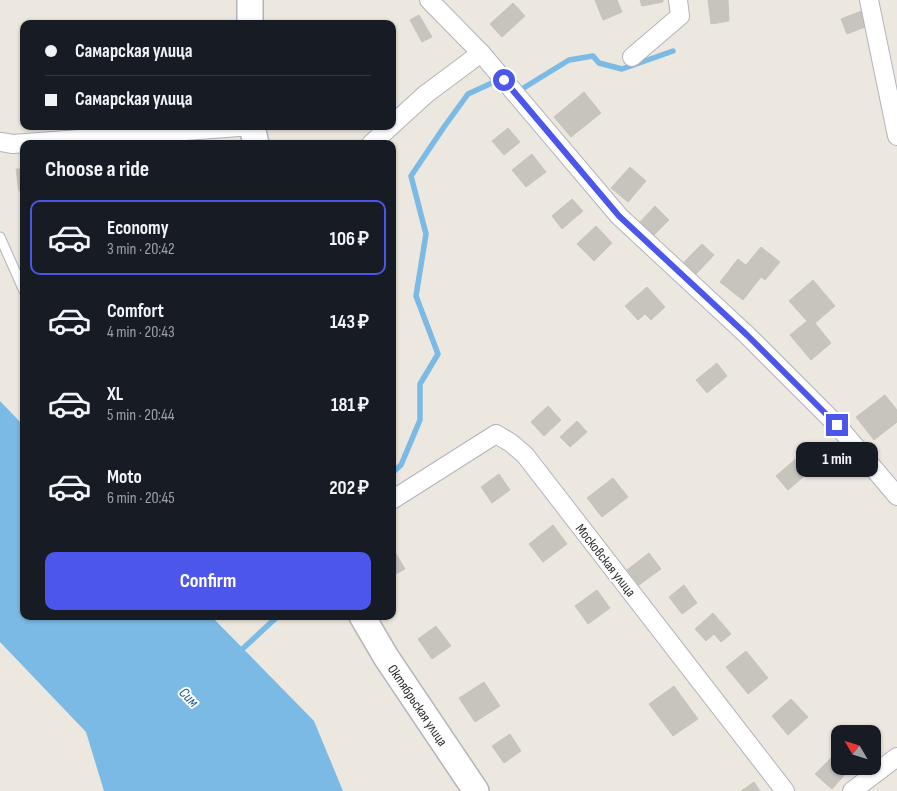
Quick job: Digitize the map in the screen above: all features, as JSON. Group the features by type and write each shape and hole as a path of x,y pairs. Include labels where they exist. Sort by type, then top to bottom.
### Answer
{"main road":[{"path":"250,0 250,20"},
{"name":"Октябрьская улица","path":"364,620 386,657 476,791"}],"street":[{"path":"429,0 481,53 619,216 747,335 837,425 897,496"},
{"path":"632,57 680,16 678,0"},
{"path":"869,0 897,136"},
{"path":"396,122 426,94 481,53"},
{"path":"66,140 199,130"},
{"path":"376,140 388,130"},
{"path":"0,142 20,143"},
{"name":"Московская улица","path":"396,497 496,434 511,443 525,455 785,791"},
{"path":"852,791 897,757"}],"lane":[{"path":"0,237 20,282"}],"water":[{"name":"Сим","path":"0,401 20,422 20,620 215,620 314,721 343,791 104,791 86,732 0,642"}],"building":[{"path":"595,0 617,0 622,12 603,20"},
{"path":"640,0 663,0 663,2 642,6"},
{"path":"708,0 728,0 729,21 711,24"},
{"path":"513,3 525,16 502,37 490,24"},
{"path":"864,10 870,25 847,34 841,19"},
{"path":"419,15 432,37 422,42 410,20"},
{"path":"584,92 601,113 571,137 554,117"},
{"path":"508,128 520,142 504,155 492,141"},
{"path":"532,154 546,172 526,187 512,170"},
{"path":"630,167 646,181 628,202 611,188"},
{"path":"16,169 20,169 19,191"},
{"path":"572,199 583,211 562,229 552,216"},
{"path":"655,206 669,220 654,235 640,222"},
{"path":"596,226 612,243 594,261 577,244"},
{"path":"702,244 714,255 696,274 684,262"},
{"path":"761,247 780,262 765,280 746,265"},
{"path":"738,259 761,277 743,300 720,282"},
{"path":"813,280 835,306 815,323 831,343 811,360 790,335 807,321 789,301"},
{"path":"647,287 665,307 651,320 645,314 638,320 625,306"},
{"path":"717,363 727,376 707,393 696,380"},
{"path":"885,395 897,410 897,422 874,440 856,417"},
{"path":"548,406 561,420 544,436 531,422"},
{"path":"577,421 587,432 570,447 560,437"},
{"path":"798,457 810,471 788,490 776,476"},
{"path":"499,474 510,490 492,503 481,487"},
{"path":"613,478 628,497 602,517 587,498"},
{"path":"553,525 567,544 543,562 529,544"},
{"path":"649,553 661,569 639,585 627,570"},
{"path":"396,554 405,569 396,574"},
{"path":"684,585 697,603 682,614 669,597"},
{"path":"597,590 610,608 588,624 575,606"},
{"path":"713,613 731,634 721,642 714,634 706,641 695,629"},
{"path":"436,626 451,646 432,659 418,639"},
{"path":"746,651 768,678 748,694 726,667"},
{"path":"484,682 500,706 475,722 459,698"},
{"path":"674,686 698,719 673,736 649,704"},
{"path":"791,699 808,717 788,735 772,716"},
{"path":"510,734 521,751 504,763 492,746"},
{"path":"831,758 831,775 844,775 832,789 815,774"},
{"path":"754,782 760,791 741,791"}],"waterway":[{"path":"517,92 569,60 593,56 599,63 622,69 673,51"},
{"path":"396,469 401,465 420,420 420,384 438,354 416,296 426,234 411,176 468,94 494,82 498,86"},
{"path":"237,654 274,620"}],"route":[{"path":"504,80 619,216 747,335 837,425"}]}
